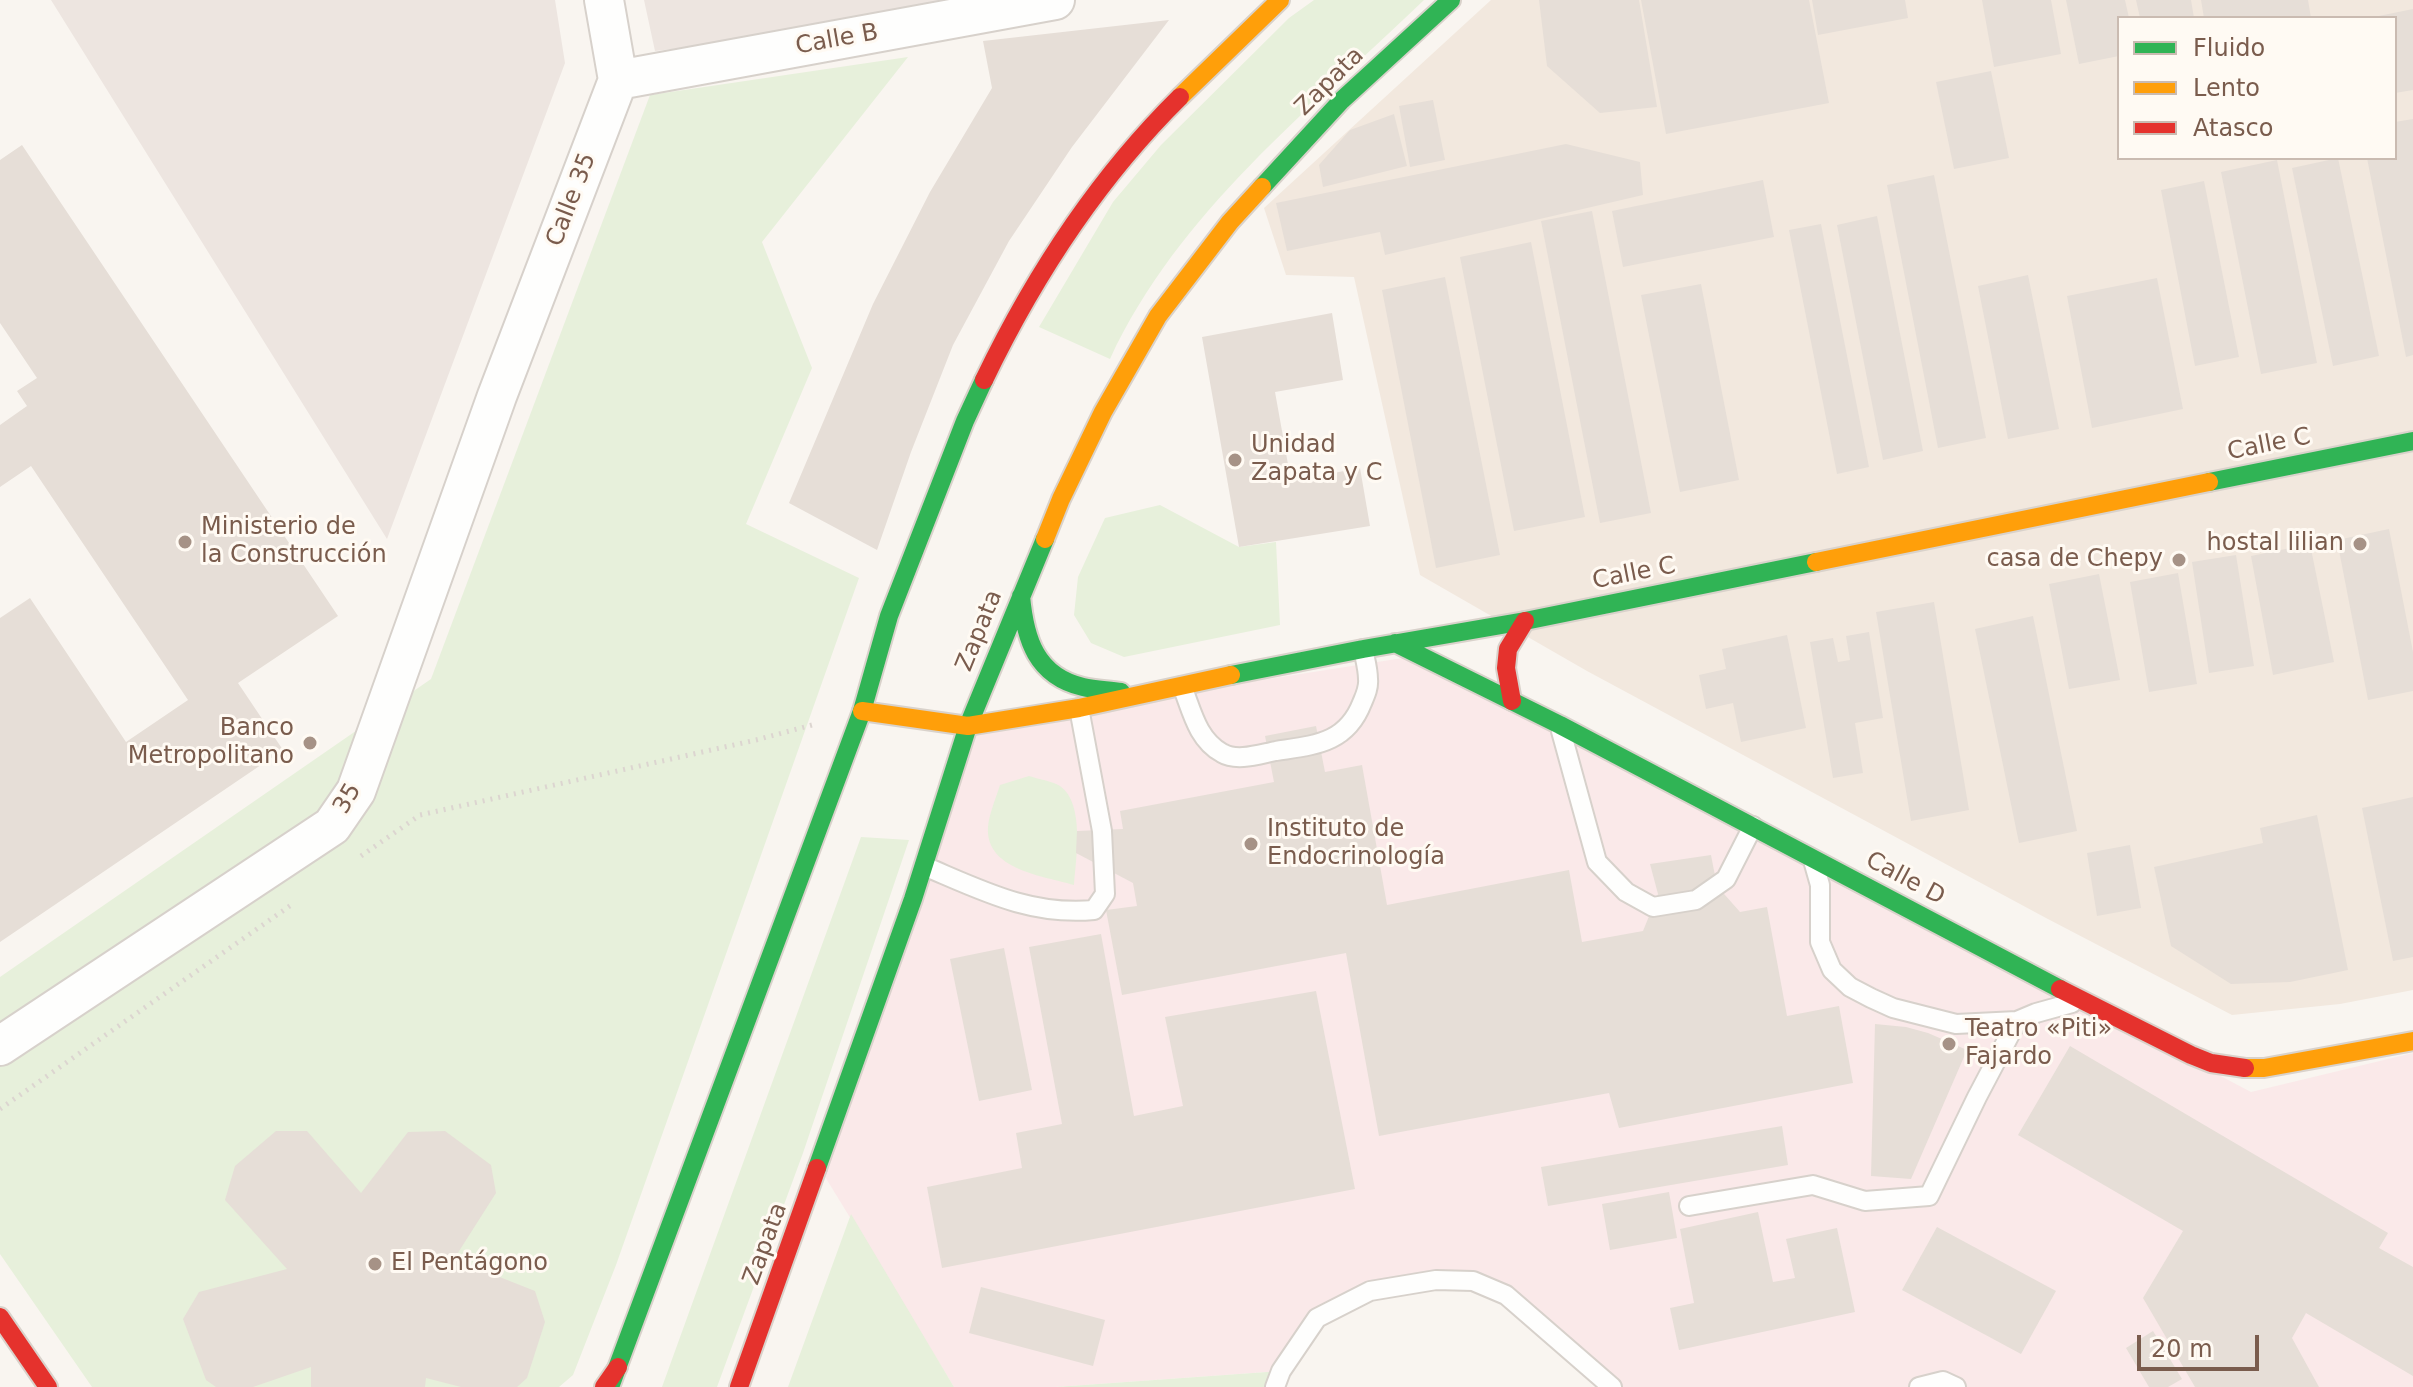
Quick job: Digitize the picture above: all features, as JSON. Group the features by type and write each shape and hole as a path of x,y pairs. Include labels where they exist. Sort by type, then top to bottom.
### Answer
{"main road":[{"path":"607,1387 618,1367 862,711 889,616 965,421 1009,328 1053,254 1098,188 1154,123 1280,0"},
{"name":"Zapata","path":"739,1387 924,866 968,726 1061,499 1103,412 1158,316 1230,222 1342,100 1451,0"},
{"name":"Calle C","path":"862,711 968,726 1079,708 1136,694 1525,621 2413,441"},
{"path":"1021,596 1024,625 1032,649 1048,671 1081,687 1136,694"},
{"path":"1512,701 1506,668 1508,649 1525,621"},
{"name":"Calle D","path":"1395,643 1560,725 2080,1000 2211,1063 2238,1068 2264,1068 2413,1041"},
{"path":"0,1317 48,1387"}],"street":[{"path":"604,0 618,80"},
{"name":"Calle B","path":"618,80 1055,0"},
{"name":"Calle 35","path":"497,396 618,80"},
{"name":"35","path":"0,1046 332,826 356,791 497,396"}],"lane":[{"path":"1182,686 1202,737 1226,756 1245,757 1322,744 1342,733 1360,708 1368,680 1363,649"},
{"path":"924,866 1012,903 1066,913 1094,910 1105,894 1102,831 1079,708"},
{"path":"1560,725 1597,862 1626,892 1653,907 1696,900 1726,879 1753,826"},
{"path":"1812,858 1820,885 1820,942 1832,970 1850,987 1893,1008 1956,1024 2017,1021 2080,1000"},
{"path":"1689,1206 1813,1185 1865,1201 1929,1196 2017,1021"},
{"path":"1275,1387 1281,1371 1317,1318 1370,1291 1436,1280 1473,1281 1506,1295 1612,1387"},
{"path":"1919,1387 1943,1381 1956,1387"}],"path":[{"path":"357,859 420,815 756,740"},
{"path":"0,1109 306,895"}],"shaded area":[{"path":"51,0 555,0 565,63 387,539"},
{"path":"644,0 1055,0 996,12 655,51"},
{"path":"1491,0 2413,0 2413,990 2340,1004 2232,1015 1587,671 1420,575 1354,277 1286,275 1264,208"},
{"path":"1422,655 2251,1092 2413,1053 2413,1387 1612,1387 1506,1295 1473,1281 1370,1291 1317,1318 1281,1371 1056,1387 954,1387 819,1167 968,726"}],"green space":[{"path":"1314,0 1424,0 1292,123 1209,210 1138,306 1110,359 1039,327 1113,202 1161,145 1289,18"},
{"path":"908,57 762,242 812,368 746,524 859,578 616,1265 573,1375 559,1387 92,1387 0,1254 0,977 431,679 650,95"},
{"path":"1160,505 1239,547 1276,542 1280,625 1124,657 1091,643 1074,615 1078,577 1105,518"},
{"path":"1029,776 1060,786 1073,805 1077,832 1074,885 1019,869 996,853 990,841 988,827 1000,785"},
{"path":"861,837 909,840 803,1153 717,1387 662,1387"},
{"path":"851,1214 954,1387 788,1387"},
{"path":"1281,1371 1276,1387 1056,1387"}],"building":[{"path":"1539,0 1639,0 1657,107 1600,113 1547,66"},
{"path":"1641,0 1809,0 1829,103 1666,134"},
{"path":"1812,0 1905,0 1908,18 1818,35"},
{"path":"1982,0 2051,0 2061,54 1994,67"},
{"path":"2066,0 2125,0 2129,16 2117,16 2117,56 2079,64"},
{"path":"2136,0 2191,0 2194,16 2140,16"},
{"path":"2201,0 2308,0 2311,16 2204,16"},
{"path":"2413,9 2413,90 2397,93 2397,16 2379,16"},
{"path":"1169,20 1072,147 1009,241 953,345 877,550 789,503 873,304 930,192 992,88 983,41"},
{"path":"1991,71 2009,158 1954,169 1936,82"},
{"path":"1433,100 1445,160 1410,167 1399,106"},
{"path":"1394,114 1407,166 1323,187 1319,165 1350,130"},
{"path":"2413,119 2413,355 2406,357 2367,160 2397,160 2397,122"},
{"path":"1566,144 1640,162 1643,195 1385,255 1380,232 1287,251 1276,203"},
{"name":"Ministerio de la Construcción","path":"22,145 338,616 238,683 283,750 0,942 0,618 30,598 126,742 188,700 31,466 0,487 0,425 27,406 17,391 37,378 0,323 0,160"},
{"path":"2277,160 2317,363 2261,374 2221,172"},
{"path":"2338,160 2379,356 2333,366 2292,168"},
{"path":"1934,175 1986,438 1938,448 1887,185"},
{"path":"1763,180 1774,237 1623,267 1612,211"},
{"path":"2204,181 2239,357 2195,366 2161,190"},
{"path":"1592,211 1651,513 1600,523 1541,221"},
{"path":"1877,216 1923,451 1883,460 1837,225"},
{"path":"1821,224 1869,467 1837,474 1789,230"},
{"path":"1531,242 1585,517 1514,531 1460,257"},
{"path":"2028,275 2059,429 2008,439 1978,286"},
{"path":"1445,277 1500,555 1436,568 1382,290"},
{"path":"2157,278 2183,409 2092,428 2067,296"},
{"path":"1701,284 1739,480 1680,492 1641,295"},
{"path":"1332,313 1343,380 1275,392 1291,481 1360,468 1370,526 1239,547 1202,337"},
{"path":"2389,529 2413,652 2413,691 2368,700 2337,540"},
{"path":"2310,544 2334,662 2273,675 2251,556"},
{"path":"2236,555 2254,666 2209,673 2192,562"},
{"path":"2178,573 2197,684 2149,692 2130,582"},
{"path":"2099,574 2120,680 2069,689 2049,584"},
{"path":"1934,602 1969,810 1911,821 1876,612"},
{"path":"2033,616 2077,831 2019,843 1975,629"},
{"path":"1869,632 1883,718 1855,723 1863,773 1833,778 1810,642 1833,638 1838,662 1850,660 1846,636"},
{"path":"1787,635 1806,728 1741,742 1733,703 1706,709 1699,675 1726,669 1722,649"},
{"path":"1316,726 1325,772 1362,765 1387,905 1569,870 1582,942 1643,931 1658,894 1650,864 1711,855 1717,886 1740,912 1767,907 1787,1016 1839,1006 1853,1083 1619,1128 1609,1093 1379,1136 1346,953 1122,995 1106,910 1137,906 1133,883 1076,853 1077,831 1123,829 1120,811 1274,782 1265,736"},
{"path":"2413,797 2413,957 2393,961 2362,808"},
{"path":"2317,815 2348,970 2290,982 2231,984 2171,946 2154,867 2263,843 2260,828"},
{"path":"2130,845 2141,908 2097,916 2087,853"},
{"path":"1101,934 1134,1116 1183,1106 1165,1017 1316,991 1355,1189 942,1268 927,1187 1022,1168 1016,1133 1062,1124 1029,947"},
{"path":"1004,948 1032,1090 979,1101 950,959"},
{"path":"1875,1024 1928,1033 1967,1050 1911,1179 1871,1176"},
{"path":"2070,1046 2388,1233 2379,1248 2413,1267 2413,1376 2306,1313 2292,1338 2319,1387 2195,1387 2143,1298 2183,1231 2018,1135"},
{"path":"1782,1126 1788,1165 1548,1206 1541,1167"},
{"name":"El Pentágono","path":"276,1131 307,1131 361,1193 408,1132 445,1131 491,1165 496,1193 454,1259 535,1291 545,1322 527,1378 517,1387 461,1387 426,1378 425,1387 311,1387 311,1367 253,1387 216,1387 206,1380 183,1319 199,1292 287,1269 225,1200 235,1166"},
{"path":"1669,1192 1677,1238 1610,1250 1602,1204"},
{"path":"1758,1212 1773,1282 1795,1278 1786,1239 1837,1228 1855,1312 1679,1350 1670,1308 1694,1303 1680,1229"},
{"path":"1937,1227 2056,1291 2021,1354 1902,1290"},
{"path":"981,1287 1105,1320 1093,1366 969,1333"},
{"path":"2153,1331 2182,1379 2168,1387 2149,1387 2126,1348"}],"traffic: fast":[{"path":"1262,187 1342,100 1451,0"},
{"path":"610,1387 862,711 889,616 984,380"},
{"path":"2209,482 2413,441"},
{"path":"817,1168 913,899 968,726 1045,539"},
{"path":"1231,675 1525,621 1816,562"},
{"path":"1021,596 1030,641 1044,665 1067,682 1121,692"},
{"path":"1395,643 1560,725 2060,989"}],"traffic: slow":[{"path":"1180,97 1280,0"},
{"path":"1045,539 1103,412 1158,316 1230,222 1262,187"},
{"path":"1816,562 2209,482"},
{"path":"862,711 968,726 1079,708 1231,675"},
{"path":"2245,1068 2264,1068 2413,1041"}],"traffic: jam":[{"path":"984,380 1024,303 1070,230 1121,161 1180,97"},
{"path":"1512,701 1506,668 1508,649 1525,621"},
{"path":"2060,989 2191,1055 2211,1063 2245,1068"},
{"path":"739,1387 817,1168"},
{"path":"0,1317 48,1387"},
{"path":"604,1387 618,1367"}],"place":[{"name":"Unidad Zapata y C","path":"1235,460"},
{"name":"Ministerio de la Construcción","path":"185,542"},
{"name":"hostal lilian","path":"2360,544"},
{"name":"casa de Chepy","path":"2179,560"},
{"name":"Banco Metropolitano","path":"310,743"},
{"name":"Instituto de Endocrinología","path":"1251,844"},
{"name":"Teatro «Piti» Fajardo","path":"1949,1044"},
{"name":"El Pentágono","path":"375,1264"}]}
